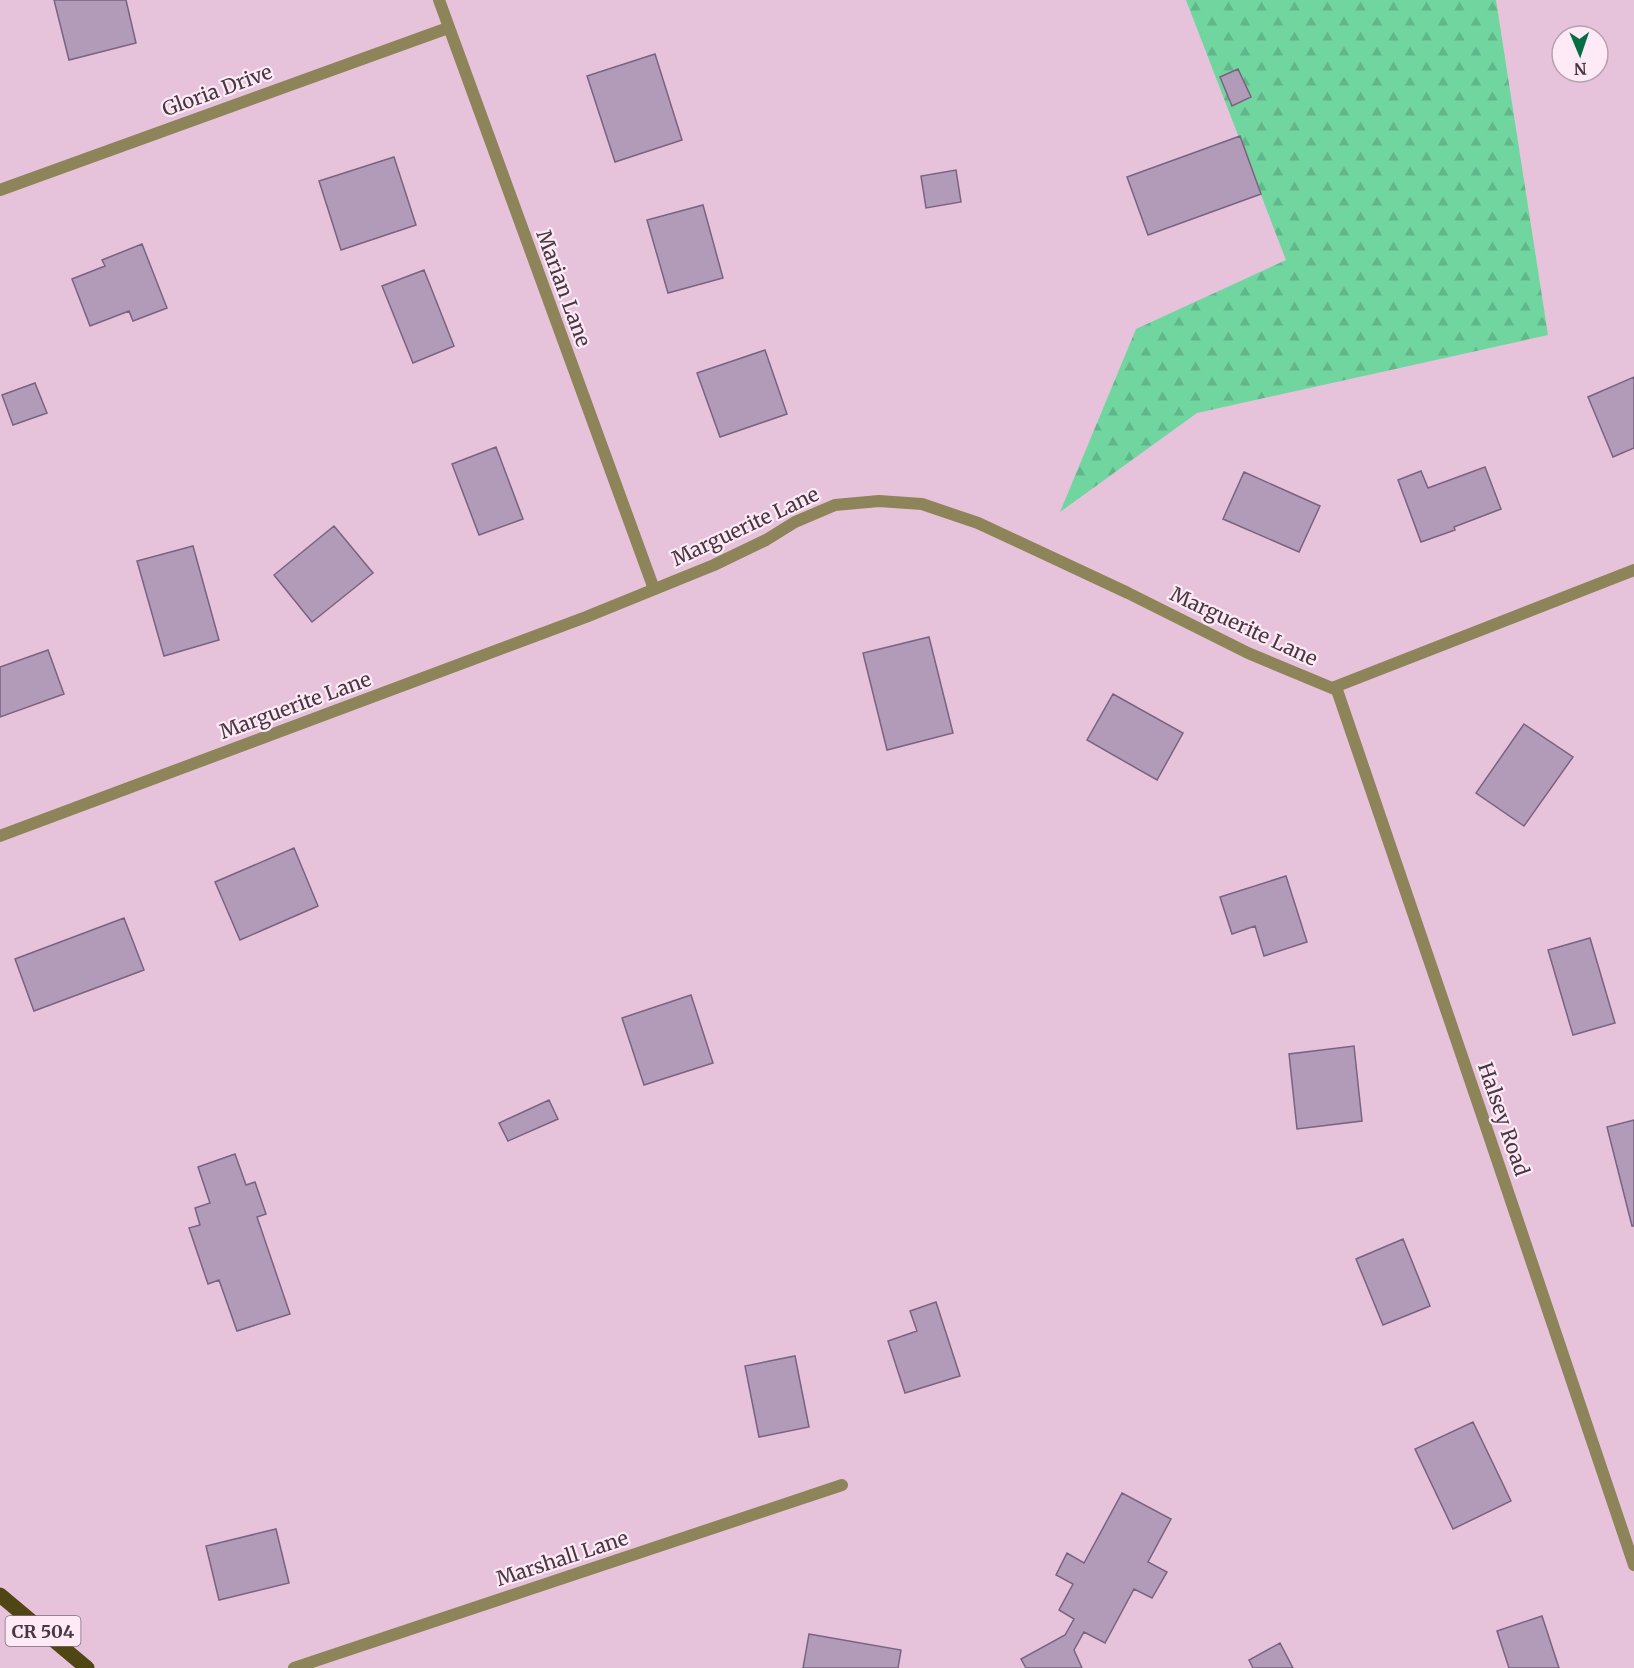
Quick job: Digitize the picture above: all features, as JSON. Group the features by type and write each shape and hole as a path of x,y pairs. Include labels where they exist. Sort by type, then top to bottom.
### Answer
{"main road":[{"name":"CR 504","path":"0,1595 87,1668"}],"street":[{"name":"Marian Lane","path":"439,0 654,589"},
{"name":"Gloria Drive","path":"0,190 448,28"},
{"name":"Marguerite Lane","path":"0,836 586,617 714,565 766,540 795,522 835,505 879,501 922,504 978,524 1128,593 1248,653 1332,688 1634,570"},
{"name":"Halsey Road","path":"1332,688 1336,690 1344,712 1479,1104 1634,1565"},
{"name":"Marshall Lane","path":"294,1668 842,1485"}],"green space":[{"path":"1186,0 1496,0 1548,335 1197,413 1060,512 1136,329 1286,260"}],"building":[{"path":"54,0 126,0 136,43 69,60"},
{"path":"655,54 682,140 615,162 587,76"},
{"path":"1238,69 1251,97 1232,106 1220,77"},
{"path":"1240,136 1261,194 1148,235 1127,177"},
{"path":"394,157 416,225 341,250 319,181"},
{"path":"956,170 961,202 926,208 921,176"},
{"path":"703,205 723,278 668,293 647,220"},
{"path":"142,244 167,308 133,321 129,311 90,326 72,279 105,266 102,260"},
{"path":"424,270 454,346 413,363 382,286"},
{"path":"765,350 787,414 720,437 697,373"},
{"path":"1634,377 1634,448 1613,457 1588,397"},
{"path":"35,383 47,413 13,425 2,395"},
{"path":"496,447 523,519 479,535 452,464"},
{"path":"1485,467 1501,509 1454,527 1455,530 1421,542 1398,480 1421,471 1428,488"},
{"path":"1244,472 1320,506 1299,552 1223,519"},
{"path":"334,526 373,573 312,622 274,575"},
{"path":"193,546 219,640 164,656 137,561"},
{"path":"929,637 953,733 887,750 863,653"},
{"path":"48,650 64,694 0,717 0,667"},
{"path":"1113,694 1183,733 1157,780 1087,740"},
{"path":"1524,724 1573,757 1524,826 1476,793"},
{"path":"294,848 318,906 240,940 215,882"},
{"path":"1286,876 1307,942 1264,956 1255,926 1232,934 1220,897"},
{"path":"124,918 144,970 34,1011 15,959"},
{"path":"1590,938 1615,1023 1573,1035 1548,950"},
{"path":"691,995 713,1063 644,1085 622,1018"},
{"path":"1354,1046 1362,1121 1297,1129 1289,1054"},
{"path":"549,1100 558,1119 508,1141 499,1123"},
{"path":"1634,1120 1634,1226 1632,1226 1607,1127"},
{"path":"235,1154 246,1185 255,1182 266,1214 257,1217 290,1314 237,1331 219,1280 208,1284 189,1228 200,1225 195,1208 210,1203 198,1167"},
{"path":"1403,1239 1430,1306 1383,1325 1356,1259"},
{"path":"936,1302 960,1376 905,1393 888,1341 917,1331 910,1311"},
{"path":"795,1356 809,1427 759,1437 745,1366"},
{"path":"1473,1422 1511,1501 1453,1529 1415,1449"},
{"path":"1122,1493 1171,1519 1148,1562 1167,1572 1152,1598 1134,1589 1105,1643 1084,1632 1074,1650 1082,1668 1026,1668 1021,1659 1065,1635 1074,1619 1059,1610 1073,1584 1056,1575 1067,1553 1084,1563"},
{"path":"276,1529 289,1583 219,1600 206,1546"},
{"path":"1542,1616 1559,1668 1509,1668 1497,1631"},
{"path":"809,1634 901,1650 898,1668 803,1668"},
{"path":"1280,1643 1293,1668 1253,1668 1249,1660"}]}
